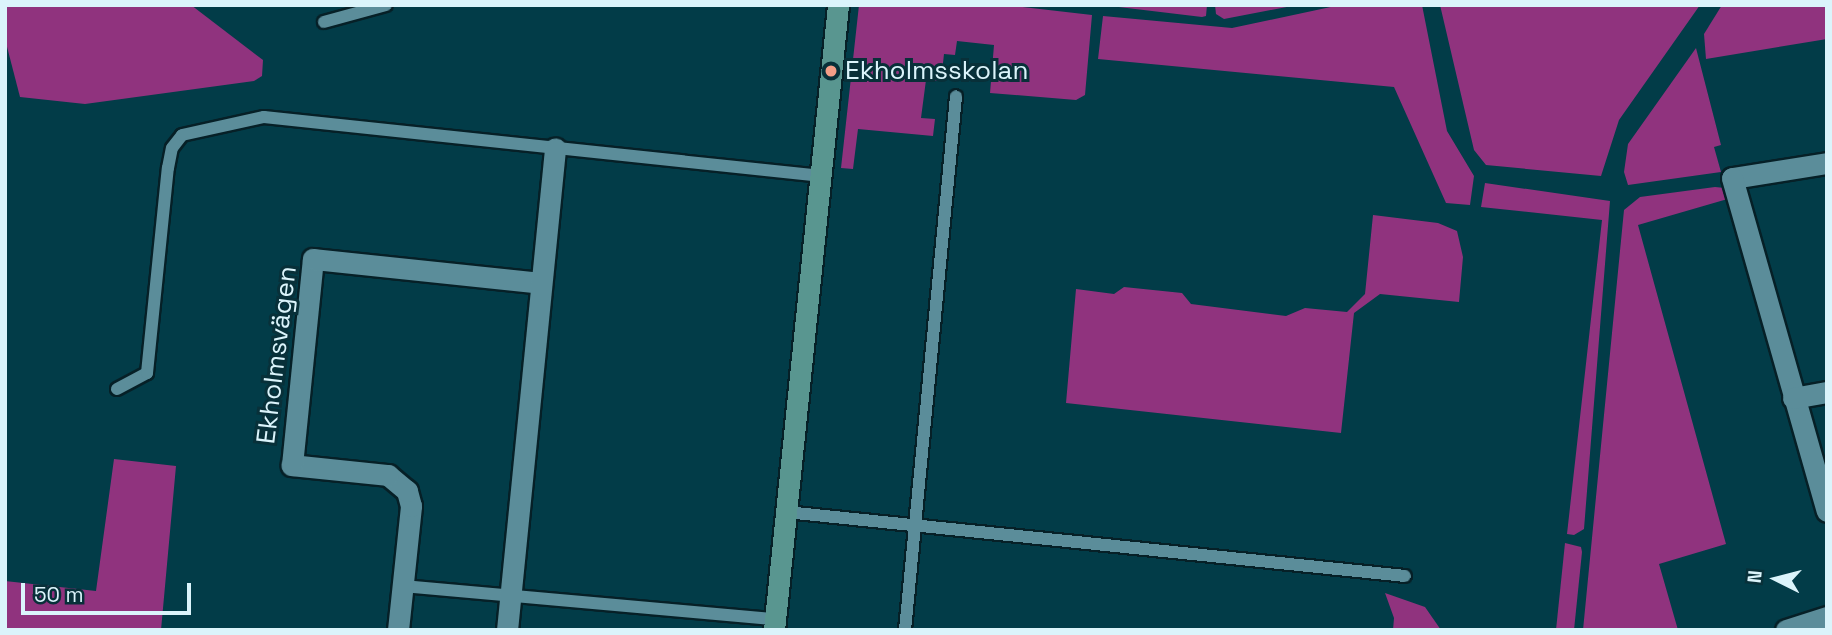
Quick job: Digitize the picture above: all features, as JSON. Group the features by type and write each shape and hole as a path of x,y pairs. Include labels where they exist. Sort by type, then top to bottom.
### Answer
{"street":[{"path":"775,624 838,5"},
{"path":"508,630 555,148"},
{"path":"1827,163 1732,178 1827,512"},
{"name":"Ekholmsvägen","path":"398,630 411,506 399,480 292,465 313,259 540,283"},
{"path":"1793,398 1827,392"},
{"path":"1786,630 1827,617"}],"lane":[{"path":"324,22 386,5"},
{"path":"905,630 956,96"},
{"path":"117,389 147,373 172,148 182,135 264,117 822,176"},
{"path":"786,512 1405,576"},
{"path":"403,586 775,624"}],"shaded area":[{"path":"5,5 191,5 263,60 262,76 254,81 85,104 20,97 5,39"},
{"path":"859,5 1004,5 1092,15 1085,95 1076,100 990,93 994,45 957,41 955,55 944,54 941,81 926,80 921,118 935,119 933,136 858,129 853,169 841,168"},
{"path":"1102,5 1207,5 1206,16 1202,17"},
{"path":"1215,5 1297,5 1224,19 1216,14"},
{"path":"1340,5 1422,5 1447,131 1474,176 1470,205 1446,203 1394,87 1098,59 1103,16 1232,28"},
{"path":"1440,5 1700,5 1619,120 1601,176 1486,165 1474,150"},
{"path":"1722,5 1827,5 1827,39 1706,59 1704,34"},
{"path":"1696,48 1721,145 1714,147 1721,172 1628,185 1624,172 1628,144"},
{"path":"1485,183 1610,201 1584,529 1574,535 1567,534 1602,220 1481,207"},
{"path":"1725,188 1731,198 1638,225 1726,544 1659,564 1678,630 1583,630 1624,210 1640,197"},
{"path":"1373,215 1438,223 1457,231 1463,257 1459,302 1380,294 1354,313 1341,433 1066,403 1076,289 1114,294 1124,287 1182,293 1191,304 1286,316 1305,308 1347,312 1365,294"},
{"path":"114,459 176,466 161,630 5,630 5,581 96,591"},
{"path":"1565,543 1581,547 1582,552 1574,630 1556,630"},
{"path":"1385,593 1425,607 1441,630 1393,630 1394,618"}],"place":[{"name":"Ekholmsskolan","path":"831,71"}]}
